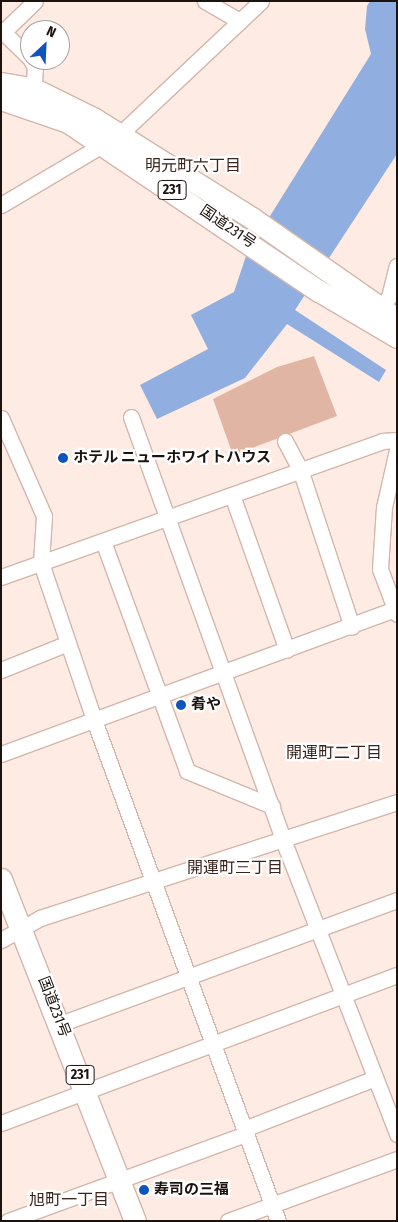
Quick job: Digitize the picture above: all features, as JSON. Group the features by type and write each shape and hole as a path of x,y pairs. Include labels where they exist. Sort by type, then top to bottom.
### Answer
{"highway":[{"name":"国道231号","path":"1,83 33,98"},
{"name":"国道231号","path":"1,99 33,98 65,103 111,139 246,227 330,272 388,313"},
{"name":"国道231号","path":"246,227 319,291 397,337"},
{"name":"国道231号","path":"1,879 60,1024 135,1221"}],"street":[{"path":"20,49 2,32 35,1"},
{"path":"204,1 239,21"},
{"path":"1,205 111,139 261,1"},
{"path":"33,98 35,70"},
{"path":"388,313 389,297 397,266"},
{"path":"131,417 283,838 373,1079 397,1134"},
{"path":"2,422 44,516 41,563 94,720 278,1221"},
{"path":"1,577 300,469 382,441 397,440"},
{"path":"285,441 300,469 352,627"},
{"path":"1,754 396,611 380,568 384,507 397,450"},
{"path":"232,495 287,650"},
{"path":"103,541 187,771 272,806"},
{"path":"1,670 68,643"},
{"path":"1,940 23,930 40,918 397,802"},
{"path":"60,1024 397,900"},
{"path":"1,1123 397,975"},
{"path":"8,1221 245,1132 373,1079"},
{"path":"228,1221 397,1159"}],"shaded area":[{"path":"314,356 337,416 233,455 213,399 277,367"}],"water":[{"path":"370,1 397,1 397,154 295,310 386,370 379,382 287,324 245,378 157,419 140,385 208,349 191,315 234,292 247,253 371,54 365,29 367,6"}],"place":[{"name":"ホテル ニューホワイトハウス","path":"63,458"},
{"name":"肴や","path":"181,705"},
{"name":"寿司の三福","path":"144,1190"}],"district":[{"name":"明元町六丁目","path":"193,166"},
{"name":"開運町二丁目","path":"334,753"},
{"name":"開運町三丁目","path":"235,868"},
{"name":"旭町一丁目","path":"69,1200"}]}
